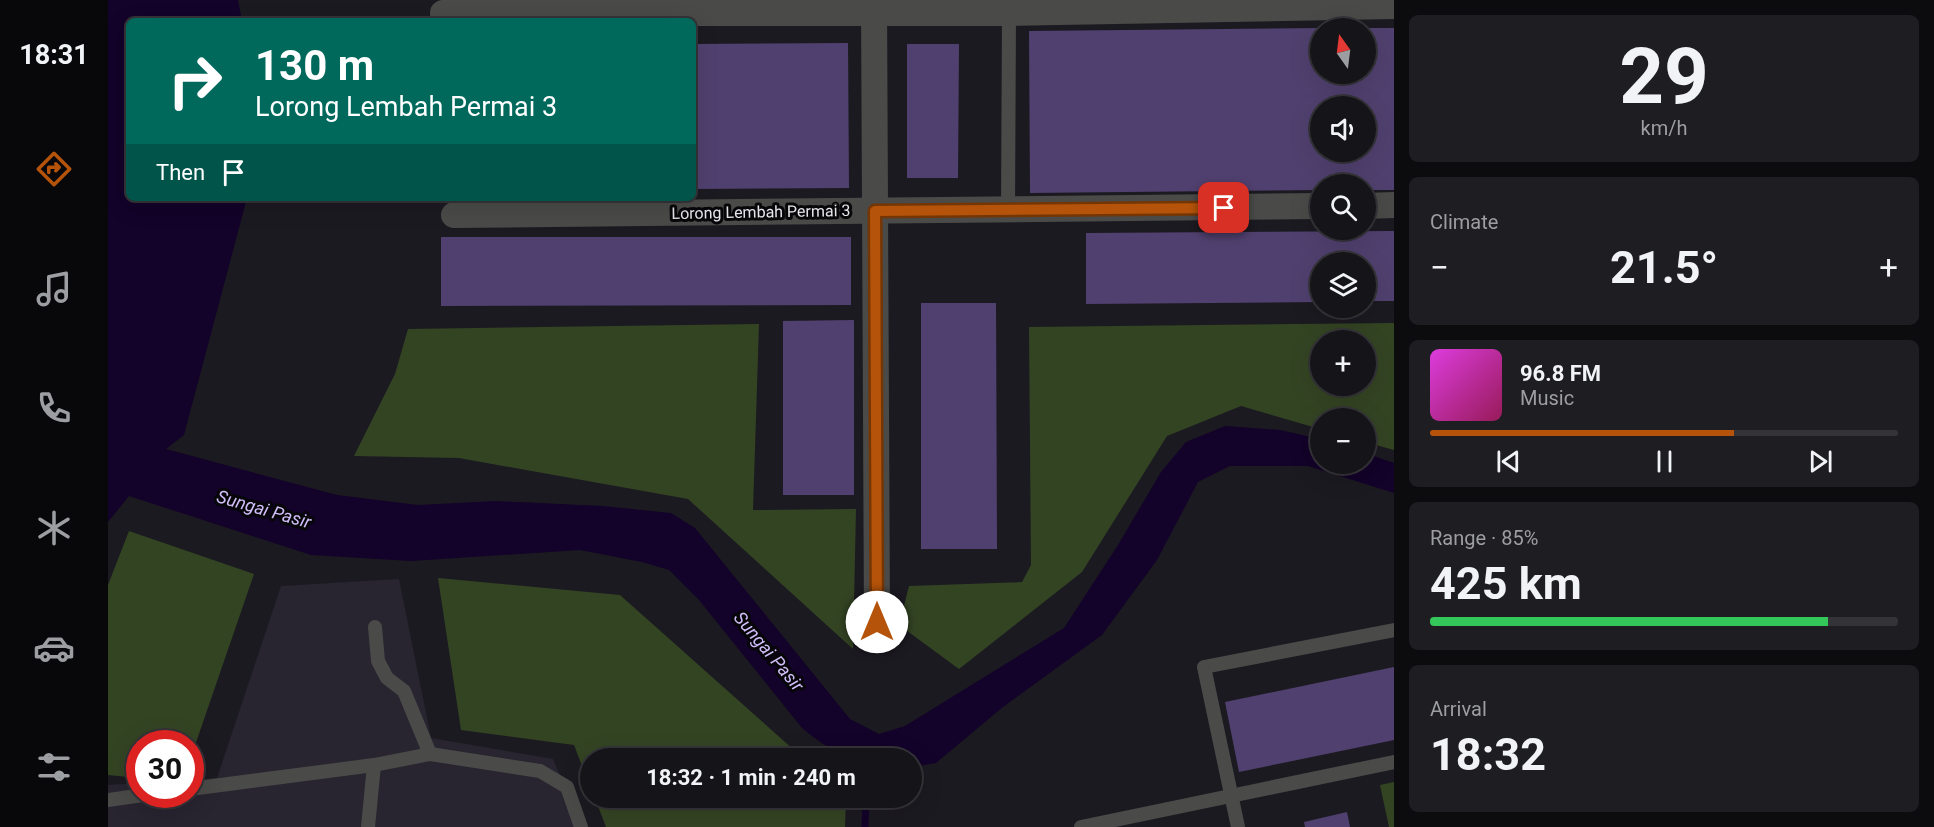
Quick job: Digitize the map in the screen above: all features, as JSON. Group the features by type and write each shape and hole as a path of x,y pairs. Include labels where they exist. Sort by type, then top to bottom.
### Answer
{"street":[{"path":"443,14 874,6 1009,12 1394,6"},
{"path":"874,6 877,622"},
{"path":"1376,206 1394,205"},
{"name":"Lorong Lembah Permai 3","path":"454,215 1310,206"}],"lane":[{"path":"1008,211 1009,12"},
{"path":"375,627 378,661 387,678 405,691 430,754"},
{"path":"1238,827 1204,667 1394,630"},
{"path":"204,787 374,765 430,754 540,771 567,787 580,827"},
{"path":"1081,827 1394,762"},
{"path":"368,827 374,765"},
{"path":"108,800 126,797"}],"shaded area":[{"path":"399,579 431,738 553,759 582,827 108,827 108,785 126,784 126,808 204,808 204,779 217,778 281,586"}],"green space":[{"path":"1394,323 1394,450 1376,445 1376,408 1310,408 1310,426 1241,406 1167,436 1082,572 959,669 899,625 909,586 1022,582 1031,565 1029,327"},
{"path":"759,324 753,510 856,509 853,649 688,499 459,458 354,456 395,374 408,329"},
{"path":"129,531 254,574 200,730 126,730 126,777 108,775 108,585"},
{"path":"438,578 620,595 792,748 580,748 580,761 574,745 461,730"},
{"path":"1394,782 1394,827 1389,827 1380,785"},
{"path":"599,808 846,808 845,827 606,827"}],"water":[{"name":"Sungai Pasir","path":"108,0 238,0 241,18 126,18 126,201 246,201 184,435 166,449 337,495 418,505 495,501 602,506 671,513 695,528 850,719 879,734 905,726 1064,628 1118,545 1161,472 1186,442 1225,426 1280,430 1310,437 1310,467 1230,466 1198,482 1157,560 1102,635 1003,707 936,763 922,765 922,748 829,748 802,728 699,600 669,570 642,562 580,550 411,561 311,555 129,496 108,522"},
{"path":"1376,457 1394,463 1394,493 1333,474 1376,474"}],"building":[{"path":"1310,28 1310,84 1376,84 1376,28 1394,28 1394,190 1376,190 1376,174 1310,174 1310,190 1030,193 1029,31"},
{"path":"848,43 849,188 696,189 696,44"},
{"path":"907,44 959,44 958,178 907,178"},
{"path":"1376,231 1394,231 1394,301 1376,301 1376,252 1310,252 1310,302 1086,304 1086,233 1310,232 1310,240 1376,240"},
{"path":"441,237 851,237 851,305 441,306"},
{"path":"921,303 996,303 997,549 921,549"},
{"path":"854,320 854,495 783,495 783,321"},
{"path":"1394,667 1394,740 1239,772 1225,702"},
{"path":"1347,812 1350,827 1305,827 1304,822"}],"waterway":[{"path":"865,827 866,808"}],"route":[{"path":"877,622 875,211 1224,208"}]}
